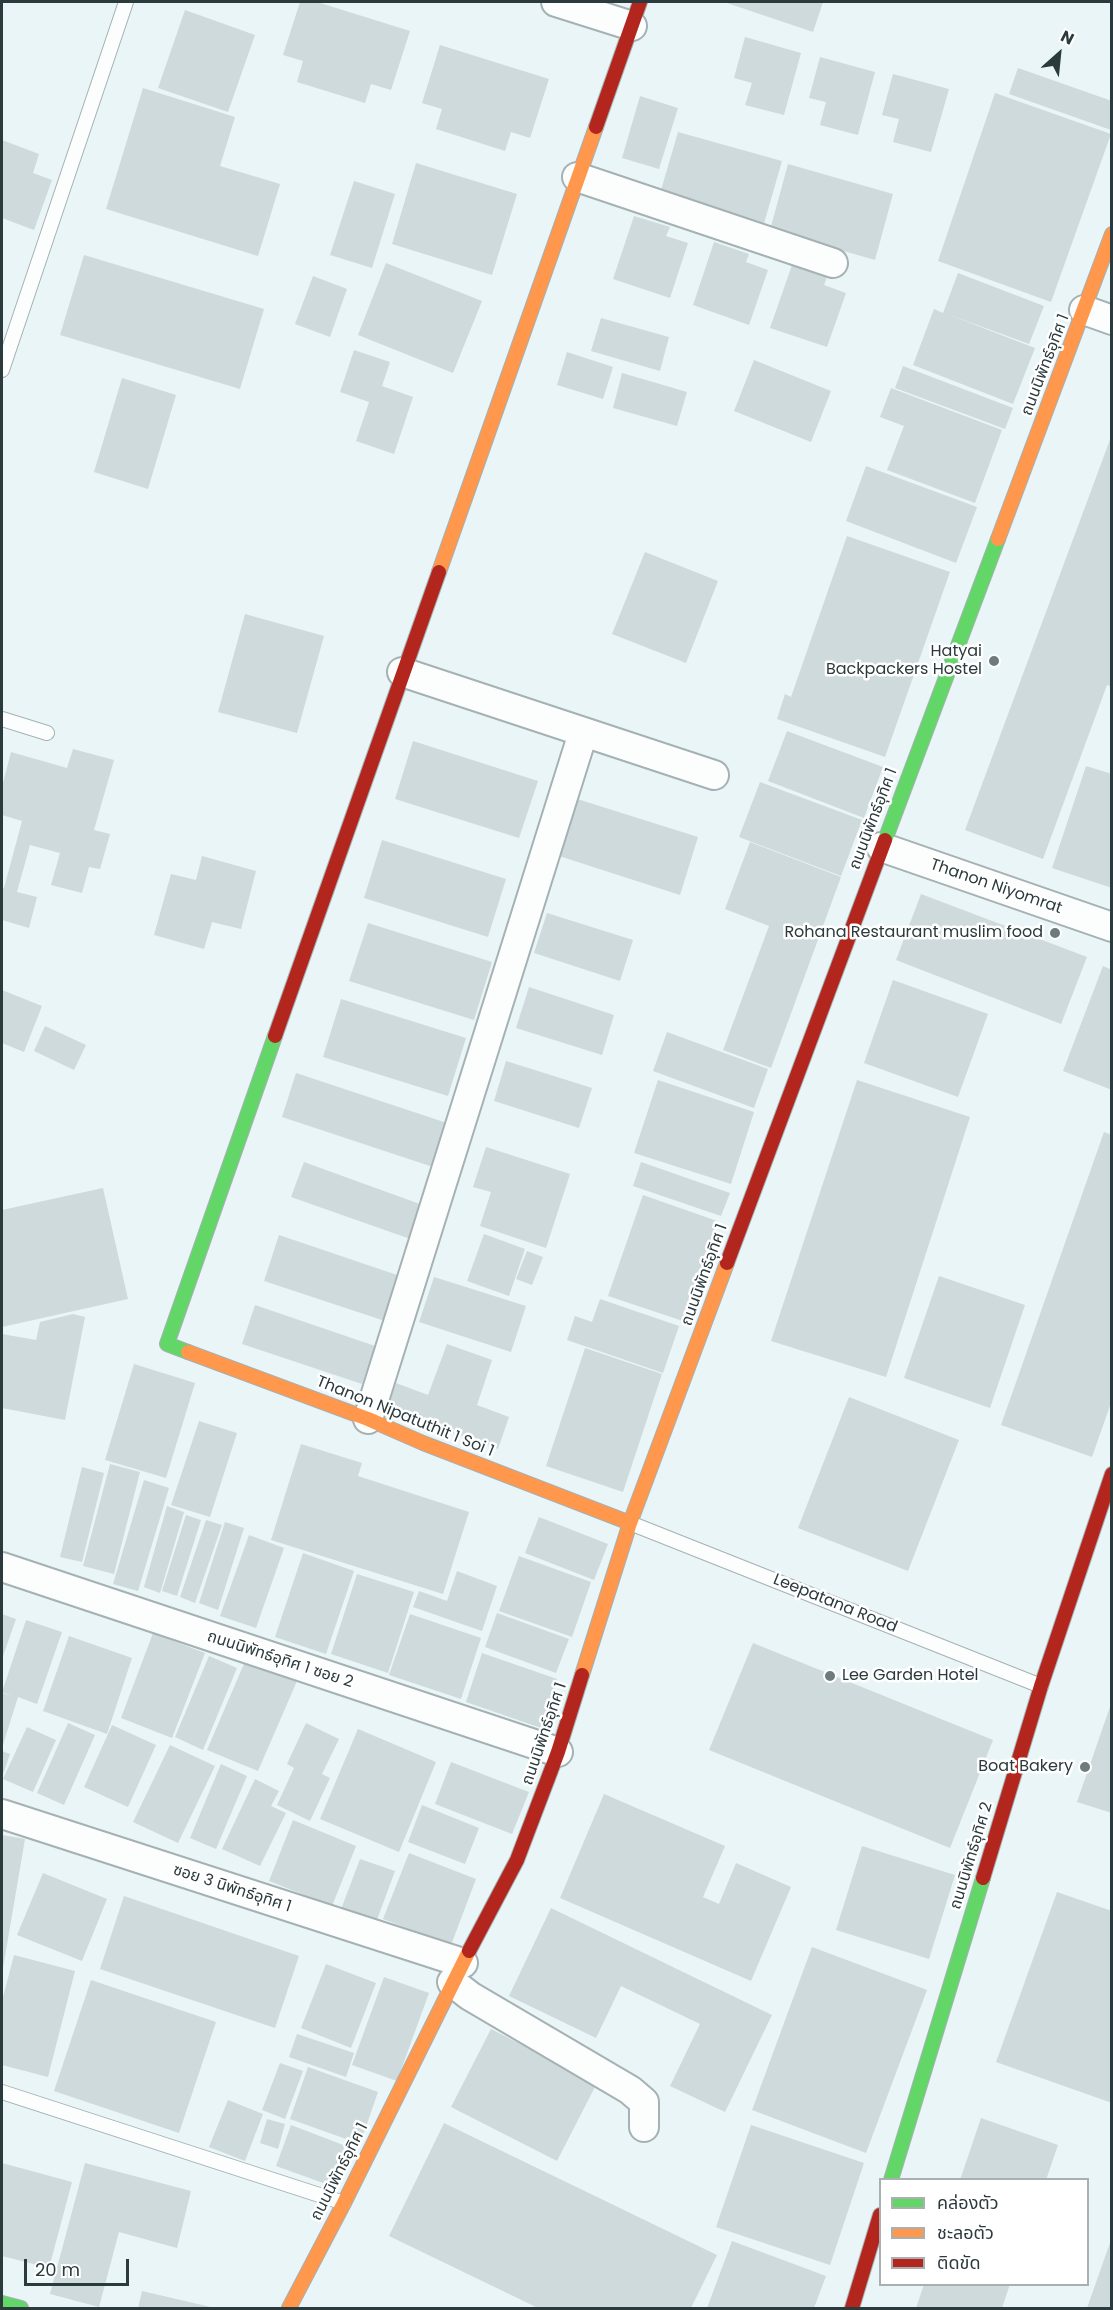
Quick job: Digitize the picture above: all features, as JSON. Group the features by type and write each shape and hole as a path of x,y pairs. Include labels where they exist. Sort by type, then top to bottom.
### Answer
{"street":[{"path":"556,2 636,14 402,672 714,775"},
{"path":"577,177 833,263"},
{"name":"ถนนนิพัทธ์อุทิศ 1","path":"288,2308 344,2203 457,1973 517,1860 558,1752 630,1523 1112,234"},
{"path":"1084,310 1112,320"},
{"name":"Thanon Nipatuthit 1 Soi 1","path":"402,672 167,1344 368,1419 423,1443 630,1523"},
{"path":"368,1419 583,733"},
{"name":"Thanon Niyomrat","path":"881,847 1112,927"},
{"name":"ถนนนิพัทธ์อุทิศ 2","path":"892,2178 1041,1686 1112,1474"},
{"name":"ถนนนิพัทธ์อุทิศ 1 ซอย 2","path":"2,1567 558,1752"},
{"name":"ซอย 3 นิพัทธ์อุทิศ 1","path":"2,1814 457,1973 470,1996 630,2090 644,2102 644,2127"},
{"path":"852,2308 879,2218"},
{"path":"2,2303 21,2308"}],"lane":[{"path":"2,370 126,2"},
{"path":"2,718 47,733"},
{"name":"Leepatana Road","path":"630,1523 1041,1686"},
{"path":"2,2092 344,2203"}],"building":[{"path":"300,2 317,2 410,31 391,90 371,84 365,103 297,82 303,61 283,55"},
{"path":"724,2 823,2 813,32"},
{"path":"185,10 255,35 228,112 158,88"},
{"path":"745,37 801,53 784,115 745,105 752,83 734,78"},
{"path":"440,45 549,79 530,138 511,132 505,151 436,129 442,109 422,103"},
{"path":"820,57 875,72 858,135 820,125 826,102 809,98"},
{"path":"1018,68 1112,101 1111,130 1009,94"},
{"path":"893,74 949,89 931,152 893,142 899,119 882,115"},
{"path":"143,88 235,117 220,166 280,184 258,256 106,209"},
{"path":"995,93 1111,134 1051,302 938,261"},
{"path":"640,96 678,108 659,169 622,158"},
{"path":"678,132 782,161 763,227 659,197"},
{"path":"2,140 39,154 33,173 52,180 34,230 2,218"},
{"path":"416,163 517,194 492,275 392,244"},
{"path":"788,164 893,194 875,260 770,230"},
{"path":"354,181 395,194 372,268 330,255"},
{"path":"634,216 670,227 666,236 688,243 670,298 613,279"},
{"path":"714,242 749,254 746,262 768,270 749,325 693,305"},
{"path":"84,255 264,309 240,389 60,335"},
{"path":"386,263 482,301 453,373 358,335"},
{"path":"792,265 827,277 824,285 846,293 827,347 770,328"},
{"path":"958,273 1044,306 1029,344 947,314 1035,348 1013,404 913,365 934,309 943,313"},
{"path":"313,276 347,289 330,337 295,324"},
{"path":"601,318 669,337 660,371 591,351"},
{"path":"354,350 390,362 382,386 413,397 394,454 356,441 369,402 340,392"},
{"path":"567,352 613,367 603,399 557,385"},
{"path":"754,360 831,391 811,442 734,411"},
{"path":"903,366 1013,408 1005,429 895,388"},
{"path":"622,373 687,392 677,426 613,408"},
{"path":"122,378 176,395 148,489 94,472"},
{"path":"891,388 1002,430 975,503 887,470 904,426 880,417"},
{"path":"1111,437 1112,687 1107,685 1043,859 965,830"},
{"path":"866,466 977,507 956,563 846,521"},
{"path":"847,536 950,572 885,757 777,719 785,694 791,697"},
{"path":"645,552 718,581 686,663 612,634"},
{"path":"245,614 324,636 297,733 218,712"},
{"path":"787,731 883,767 864,818 768,781"},
{"path":"413,741 538,781 519,838 395,799"},
{"path":"73,749 114,760 94,830 110,834 100,869 89,867 82,893 51,885 60,853 30,845 17,892 37,897 29,928 2,920 2,888 4,888 22,821 2,815 2,787 11,752 67,768"},
{"path":"1086,766 1112,774 1112,888 1052,868"},
{"path":"760,782 862,820 841,876 739,837"},
{"path":"574,798 698,837 680,895 556,855"},
{"path":"382,840 506,879 488,937 364,898"},
{"path":"750,842 841,877 771,1068 723,1050 769,926 725,909"},
{"path":"202,856 256,871 241,929 212,922 204,949 154,935 171,874 196,880"},
{"path":"921,894 1087,957 1061,1024 896,960"},
{"path":"547,913 633,940 620,981 534,953"},
{"path":"368,923 492,962 474,1020 349,981"},
{"path":"1103,966 1112,970 1112,1090 1063,1071"},
{"path":"893,980 988,1014 958,1097 864,1063"},
{"path":"529,987 614,1015 602,1055 516,1028"},
{"path":"2,990 42,1006 24,1052 2,1043"},
{"path":"341,999 466,1038 448,1096 323,1057"},
{"path":"45,1026 86,1045 74,1070 34,1051"},
{"path":"667,1032 768,1069 754,1108 653,1071"},
{"path":"506,1061 592,1088 579,1128 494,1101"},
{"path":"296,1073 453,1125 439,1169 282,1117"},
{"path":"658,1080 754,1112 731,1184 634,1153"},
{"path":"857,1080 970,1117 886,1377 771,1341"},
{"path":"1104,1132 1112,1135 1112,1400 1092,1457 1001,1425"},
{"path":"486,1147 570,1174 546,1248 480,1226 491,1192 473,1187"},
{"path":"304,1162 428,1207 416,1241 291,1197"},
{"path":"641,1162 730,1193 721,1216 633,1186"},
{"path":"103,1188 128,1299 2,1327 2,1210"},
{"path":"643,1195 717,1221 683,1321 608,1296"},
{"path":"484,1234 525,1249 509,1296 467,1281"},
{"path":"279,1235 400,1276 385,1321 264,1281"},
{"path":"527,1251 543,1257 532,1285 516,1279"},
{"path":"939,1276 1025,1305 990,1408 904,1378"},
{"path":"434,1277 526,1306 511,1352 419,1322"},
{"path":"600,1299 679,1326 663,1373 567,1340 575,1316 592,1322"},
{"path":"255,1305 375,1346 362,1384 242,1344"},
{"path":"73,1314 85,1317 65,1420 2,1408 2,1334 36,1340 40,1322"},
{"path":"447,1344 492,1360 477,1405 509,1417 498,1449 387,1410 396,1383 428,1395"},
{"path":"585,1348 662,1374 623,1492 546,1466"},
{"path":"134,1364 195,1383 166,1478 105,1460"},
{"path":"849,1397 959,1440 908,1571 798,1528"},
{"path":"199,1421 237,1433 210,1517 171,1505"},
{"path":"301,1444 362,1463 358,1476 469,1512 443,1594 271,1540"},
{"path":"110,1464 140,1472 114,1574 83,1566"},
{"path":"82,1467 104,1473 82,1562 60,1557"},
{"path":"144,1480 169,1488 138,1591 113,1584"},
{"path":"167,1506 184,1512 160,1593 144,1587"},
{"path":"186,1515 201,1520 177,1596 162,1591"},
{"path":"539,1517 608,1544 594,1580 525,1553"},
{"path":"206,1520 222,1525 195,1603 180,1597"},
{"path":"225,1522 244,1528 218,1610 199,1603"},
{"path":"249,1535 284,1548 256,1628 220,1616"},
{"path":"303,1553 354,1571 326,1654 275,1637"},
{"path":"519,1556 591,1582 572,1637 499,1611"},
{"path":"457,1571 497,1586 482,1631 413,1607 419,1591 447,1601"},
{"path":"357,1574 414,1592 388,1673 331,1654"},
{"path":"497,1613 569,1639 556,1673 485,1647"},
{"path":"2,1614 16,1619 2,1659"},
{"path":"410,1614 481,1638 461,1699 389,1675"},
{"path":"26,1620 62,1632 37,1704 18,1697 2,1748 2,1693 11,1696 2,1692"},
{"path":"153,1633 205,1653 172,1738 121,1718"},
{"path":"69,1636 132,1658 107,1734 43,1711"},
{"path":"753,1643 993,1740 950,1848 709,1750"},
{"path":"482,1653 557,1679 541,1728 466,1702"},
{"path":"209,1656 237,1668 203,1750 175,1737"},
{"path":"246,1659 297,1681 258,1771 207,1750"},
{"path":"1112,1701 1112,1813 1077,1802"},
{"path":"68,1723 95,1735 64,1805 37,1793"},
{"path":"306,1723 339,1739 322,1774 330,1778 310,1821 277,1805 294,1768 287,1764"},
{"path":"112,1725 156,1745 128,1807 84,1787"},
{"path":"27,1727 56,1740 33,1792 3,1779"},
{"path":"358,1729 436,1762 399,1852 320,1819"},
{"path":"170,1745 215,1766 178,1843 133,1822"},
{"path":"2,1751 10,1754 2,1777"},
{"path":"451,1762 529,1792 512,1834 435,1804"},
{"path":"221,1764 247,1776 216,1849 190,1838"},
{"path":"255,1779 279,1791 271,1806 286,1813 260,1866 222,1849"},
{"path":"604,1794 725,1846 703,1897 719,1904 736,1863 791,1887 751,1981 560,1898"},
{"path":"422,1805 479,1828 465,1864 408,1842"},
{"path":"293,1820 356,1846 332,1906 269,1881"},
{"path":"2,1835 25,1839 3,1968 2,1968"},
{"path":"862,1846 955,1875 929,1959 836,1930"},
{"path":"409,1853 476,1879 451,1945 383,1919"},
{"path":"360,1859 395,1871 375,1925 340,1912"},
{"path":"43,1873 107,1899 82,1961 17,1935"},
{"path":"1057,1892 1112,1911 1112,2103 996,2062"},
{"path":"124,1896 299,1956 275,2028 100,1969"},
{"path":"551,1908 772,2015 725,2112 670,2086 700,2024 621,1986 596,2038 509,1996"},
{"path":"812,1947 927,1990 866,2153 752,2110"},
{"path":"14,1955 75,1971 48,2077 2,2065 2,2001"},
{"path":"326,1964 376,1983 351,2048 301,2028"},
{"path":"384,1977 429,1993 397,2081 352,2065"},
{"path":"91,1980 216,2022 179,2133 54,2091"},
{"path":"491,2029 597,2083 557,2161 451,2107"},
{"path":"297,2034 354,2053 346,2077 289,2057"},
{"path":"280,2063 303,2071 285,2119 262,2110"},
{"path":"308,2067 378,2092 360,2144 290,2119"},
{"path":"228,2100 263,2114 245,2161 209,2147"},
{"path":"981,2118 1058,2145 1047,2178 961,2178"},
{"path":"267,2119 285,2124 278,2149 260,2143"},
{"path":"444,2123 717,2255 691,2308 538,2308 389,2236"},
{"path":"291,2125 351,2148 337,2188 276,2166"},
{"path":"751,2125 864,2163 830,2265 716,2227"},
{"path":"2,2163 72,2182 49,2268 2,2256"},
{"path":"85,2163 191,2191 177,2248 119,2232 99,2307 50,2294"},
{"path":"1111,2240 1112,2308 1087,2308"},
{"path":"732,2241 826,2276 814,2308 707,2308"},
{"path":"923,2286 1009,2286 1002,2308 916,2308"},
{"path":"142,2291 215,2308 138,2308"}],"traffic: fast":[{"path":"885,840 998,539"},
{"path":"188,1352 167,1344 275,1036"},
{"path":"892,2178 983,1878"},
{"path":"2,2303 21,2308"}],"traffic: slow":[{"path":"439,572 596,127"},
{"path":"998,539 1112,234"},
{"path":"582,1675 630,1523 727,1263"},
{"path":"188,1352 368,1419 423,1443 630,1523"},
{"path":"289,2308 344,2203 469,1951"}],"traffic: jam":[{"path":"596,127 640,2"},
{"path":"275,1036 439,572"},
{"path":"727,1263 885,840"},
{"path":"983,1878 1041,1686 1112,1474"},
{"path":"469,1951 517,1860 558,1752 582,1675"},
{"path":"852,2308 879,2218"}],"place":[{"name":"Hatyai Backpackers Hostel","path":"994,661"},
{"name":"Rohana Restaurant muslim food","path":"1055,933"},
{"name":"Lee Garden Hotel","path":"830,1676"},
{"name":"Boat Bakery","path":"1085,1767"}]}
